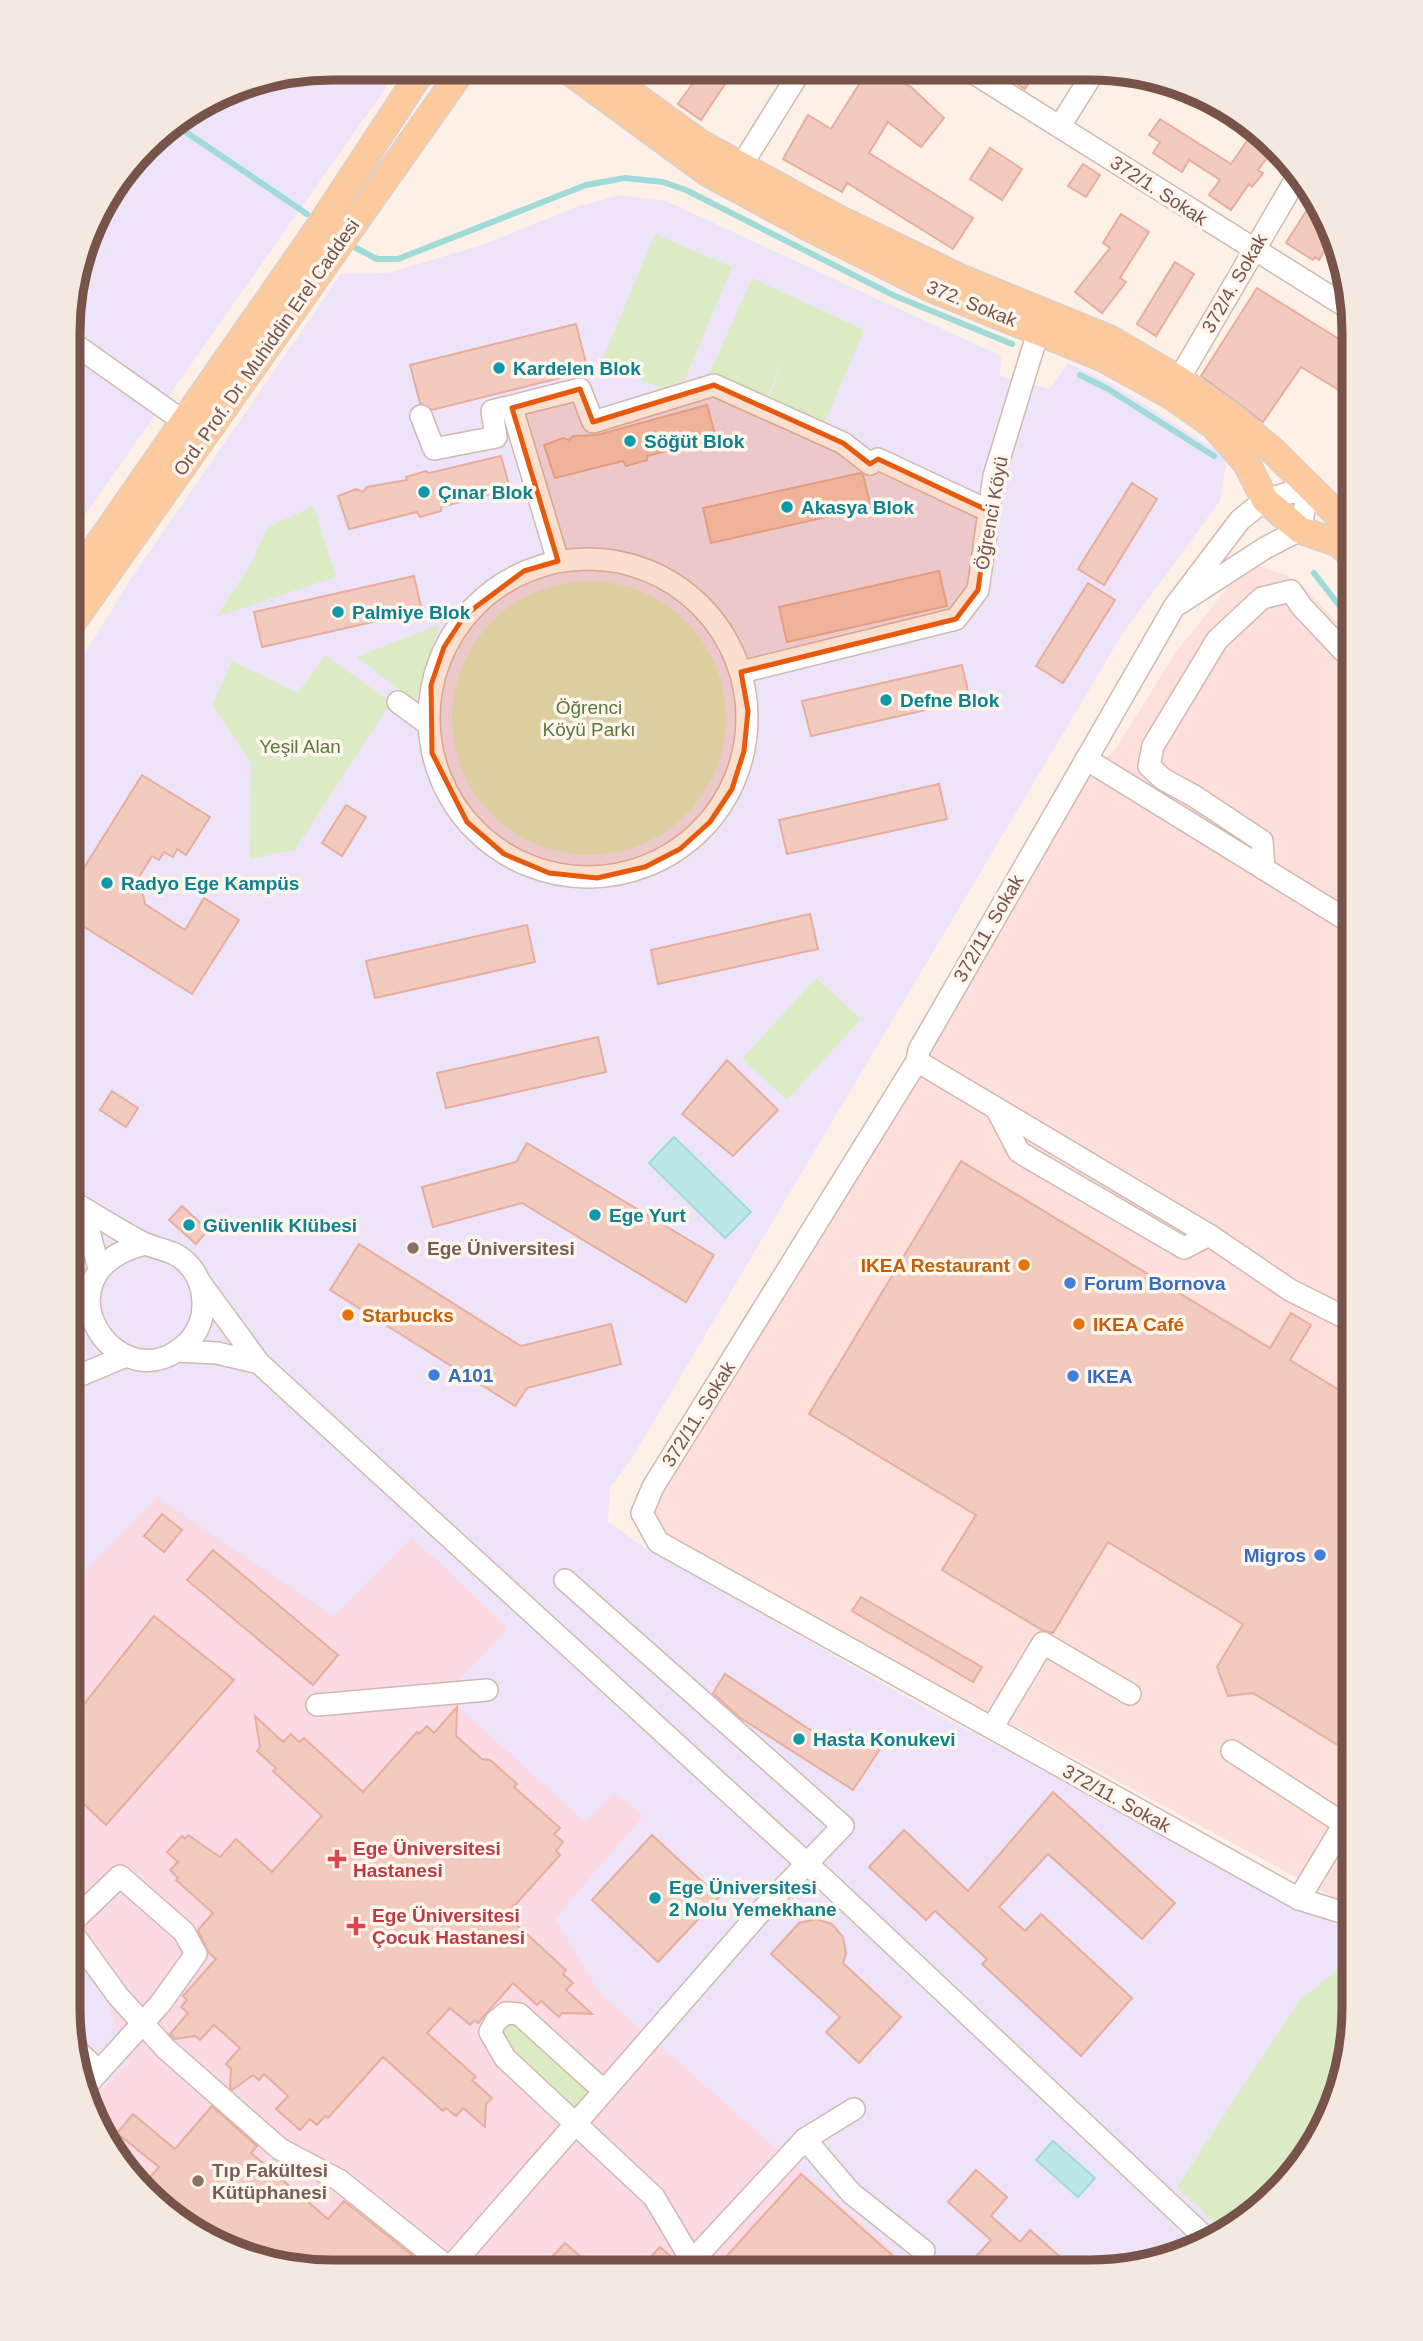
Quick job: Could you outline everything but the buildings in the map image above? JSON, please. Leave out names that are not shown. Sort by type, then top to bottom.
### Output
[{"type":"main road","name":"Ord. Prof. Dr. Muhiddin Erel Caddesi","points":[[80,570],[320,226],[417,80]]},
{"type":"main road","name":"Ord. Prof. Dr. Muhiddin Erel Caddesi","points":[[80,612],[455,80]]},
{"type":"main road","name":"372. Sokak","points":[[581,80],[708,173],[928,287],[1042,320]]},
{"type":"main road","name":"372. Sokak","points":[[613,80],[700,143],[741,166],[835,217],[1042,320],[1103,358],[1174,387],[1231,416],[1342,520]]},
{"type":"main road","name":"372. Sokak","points":[[1174,387],[1214,426],[1247,464],[1265,500],[1300,530],[1342,547]]},
{"type":"street","points":[[741,166],[795,80]]},
{"type":"street","name":"372/1. Sokak","points":[[985,80],[1340,303]]},
{"type":"street","points":[[1060,126],[1089,80]]},
{"type":"street","name":"372/4. Sokak","points":[[1174,387],[1252,249],[1293,183]]},
{"type":"street","name":"Öğrenci Köyü","points":[[741,672],[956,619],[978,590],[994,476],[1042,320]]},
{"type":"street","points":[[80,348],[183,421]]},
{"type":"street","points":[[421,416],[434,449],[496,437],[492,411],[580,389],[593,422],[714,385],[843,443],[870,464],[878,459],[989,511]]},
{"type":"street","points":[[512,408],[558,561]]},
{"type":"street","points":[[1300,530],[1309,488]]},
{"type":"street","name":"372/11. Sokak","points":[[1309,488],[1265,500],[1240,520],[1174,607],[919,1050],[917,1060],[653,1487],[642,1513],[658,1542],[1299,1899],[1342,1912]]},
{"type":"street","name":"372/11. Sokak","points":[[1174,607],[1265,548],[1300,530]]},
{"type":"street","points":[[605,559],[650,571],[690,595],[721,630],[741,672],[748,711],[744,751],[732,789],[710,822],[680,849],[645,867],[597,878],[549,873],[504,854],[467,822],[441,780],[432,753],[428,724],[431,685],[444,648],[466,615],[492,590],[513,578],[558,561],[605,559]]},
{"type":"street","points":[[1264,869],[1262,841],[1195,796],[1163,779],[1149,765],[1153,746],[1217,640],[1262,598],[1291,591],[1302,607],[1342,649]]},
{"type":"street","points":[[398,702],[428,724]]},
{"type":"street","points":[[1086,759],[1342,918]]},
{"type":"street","points":[[917,1060],[997,1110],[1019,1152],[1184,1248],[1209,1235],[1290,1290],[1342,1316]]},
{"type":"street","points":[[80,1206],[145,1244],[173,1252],[188,1264],[259,1363],[808,1863],[1202,2234]]},
{"type":"street","points":[[80,1223],[90,1235],[95,1278],[88,1307],[94,1326],[106,1344],[126,1356],[142,1360],[162,1358],[177,1351],[192,1338],[201,1320],[204,1300],[199,1281]]},
{"type":"street","points":[[80,1306],[95,1278],[113,1255],[145,1244]]},
{"type":"street","points":[[177,1351],[217,1353],[259,1363]]},
{"type":"street","points":[[80,1375],[126,1356]]},
{"type":"street","points":[[456,2260],[763,1909],[843,1826],[565,1580]]},
{"type":"street","points":[[992,1728],[1043,1643],[1130,1694]]},
{"type":"street","points":[[317,1705],[487,1690]]},
{"type":"street","points":[[1232,1751],[1342,1822]]},
{"type":"street","points":[[1299,1899],[1342,1829]]},
{"type":"street","points":[[80,1914],[120,1876],[184,1932],[196,1954],[160,2004],[91,2080]]},
{"type":"street","points":[[80,1942],[141,2023],[280,2149],[339,2180],[437,2260]]},
{"type":"street","points":[[604,2091],[519,2014],[506,2012],[496,2021],[490,2032],[505,2058],[654,2197],[694,2260]]},
{"type":"street","points":[[85,2059],[99,2071]]},
{"type":"street","points":[[703,2260],[804,2139],[854,2109]]},
{"type":"street","points":[[804,2139],[852,2193],[923,2251]]},
{"type":"highlighted area","points":[[714,385],[843,443],[870,464],[878,459],[989,511],[978,590],[956,619],[741,672],[748,711],[744,751],[732,789],[710,822],[680,849],[645,867],[597,878],[549,873],[504,854],[467,822],[432,753],[431,685],[444,647],[465,615],[524,571],[558,561],[512,408],[580,389],[593,422]]},
{"type":"shaded area","points":[[386,80],[387,86],[80,522],[80,333],[85,284],[100,236],[123,193],[143,166],[166,143],[207,114],[236,100],[284,85],[316,81]]},
{"type":"shaded area","name":"Ege Üniversitesi","points":[[621,195],[666,201],[1001,356],[1000,376],[1050,389],[1068,363],[1114,385],[1227,457],[1220,501],[1121,636],[632,1458],[610,1488],[608,1522],[641,1545],[924,1707],[1342,1927],[1342,2025],[1338,2057],[1323,2105],[1309,2134],[1280,2175],[1244,2208],[1202,2234],[1155,2252],[1107,2260],[316,2260],[284,2256],[236,2241],[207,2227],[154,2187],[114,2134],[89,2073],[80,2008],[80,661],[134,574],[341,274],[388,273],[485,244],[576,207]]},
{"type":"shaded area","name":"Forum Bornova","points":[[1251,564],[1286,575],[1304,587],[1342,627],[1342,1900],[667,1539],[653,1522],[654,1505],[1086,776],[1115,750],[1176,652],[1238,575]]},
{"type":"shaded area","name":"Ege Üniversitesi Hastanesi","points":[[157,1497],[334,1616],[412,1537],[508,1628],[446,1695],[585,1822],[615,1793],[643,1816],[555,1919],[601,1994],[903,2260],[316,2260],[284,2256],[236,2241],[207,2227],[166,2198],[143,2175],[123,2148],[96,2094],[129,2063],[80,1929],[80,1577]]},
{"type":"green space","points":[[655,234],[732,267],[678,396],[601,363]]},
{"type":"green space","points":[[752,278],[864,330],[820,434],[764,409],[787,353],[764,403],[708,377]]},
{"type":"green space","points":[[314,506],[336,577],[216,617],[249,567],[268,527]]},
{"type":"green space","name":"Öğrenci Köyü Parkı","points":[[589,581],[629,587],[665,604],[686,621],[703,642],[720,678],[726,718],[720,758],[703,794],[686,815],[665,832],[629,849],[589,855],[549,849],[513,832],[492,815],[475,794],[458,758],[452,718],[458,678],[475,642],[492,621],[513,604],[549,587]]},
{"type":"green space","points":[[440,624],[415,702],[357,657]]},
{"type":"green space","name":"Yeşil Alan","points":[[325,655],[391,702],[295,850],[250,859],[251,763],[212,705],[232,661],[298,693]]},
{"type":"green space","points":[[816,978],[861,1019],[787,1100],[742,1059]]},
{"type":"green space","points":[[1342,1966],[1342,2025],[1338,2057],[1329,2089],[1309,2134],[1280,2175],[1257,2198],[1218,2226],[1177,2187],[1299,2001]]},
{"type":"green space","points":[[506,2013],[604,2091],[576,2124],[505,2058],[496,2021]]},
{"type":"water","points":[[674,1137],[751,1212],[725,1238],[649,1163]]},
{"type":"water","points":[[1053,2141],[1095,2178],[1078,2197],[1036,2160]]},
{"type":"waterway","points":[[183,130],[307,214]]},
{"type":"waterway","points":[[356,248],[377,259],[398,259],[586,185],[625,178],[663,182],[686,190],[895,296],[1012,344]]},
{"type":"waterway","points":[[1080,375],[1108,389],[1214,456]]},
{"type":"waterway","points":[[1314,573],[1342,609]]},
{"type":"place","name":"Kardelen Blok","points":[[499,368]]},
{"type":"place","name":"Söğüt Blok","points":[[630,441]]},
{"type":"place","name":"Çınar Blok","points":[[424,492]]},
{"type":"place","name":"Akasya Blok","points":[[787,507]]},
{"type":"place","name":"Palmiye Blok","points":[[338,612]]},
{"type":"place","name":"Defne Blok","points":[[886,700]]},
{"type":"place","name":"Radyo Ege Kampüs","points":[[107,883]]},
{"type":"place","name":"Ege Yurt","points":[[595,1215]]},
{"type":"place","name":"Güvenlik Klübesi","points":[[189,1225]]},
{"type":"place","name":"Ege Üniversitesi","points":[[413,1248]]},
{"type":"place","name":"IKEA Restaurant","points":[[1024,1265]]},
{"type":"place","name":"Forum Bornova","points":[[1070,1283]]},
{"type":"place","name":"Starbucks","points":[[348,1315]]},
{"type":"place","name":"IKEA Café","points":[[1079,1324]]},
{"type":"place","name":"A101","points":[[434,1375]]},
{"type":"place","name":"IKEA","points":[[1073,1376]]},
{"type":"place","name":"Migros","points":[[1320,1555]]},
{"type":"place","name":"Hasta Konukevi","points":[[799,1739]]},
{"type":"place","name":"Ege Üniversitesi Hastanesi","points":[[337,1859]]},
{"type":"place","name":"Ege Üniversitesi 2 Nolu Yemekhane","points":[[655,1898]]},
{"type":"place","name":"Ege Üniversitesi Çocuk Hastanesi","points":[[356,1926]]},
{"type":"place","name":"Tıp Fakültesi Kütüphanesi","points":[[198,2181]]}]
